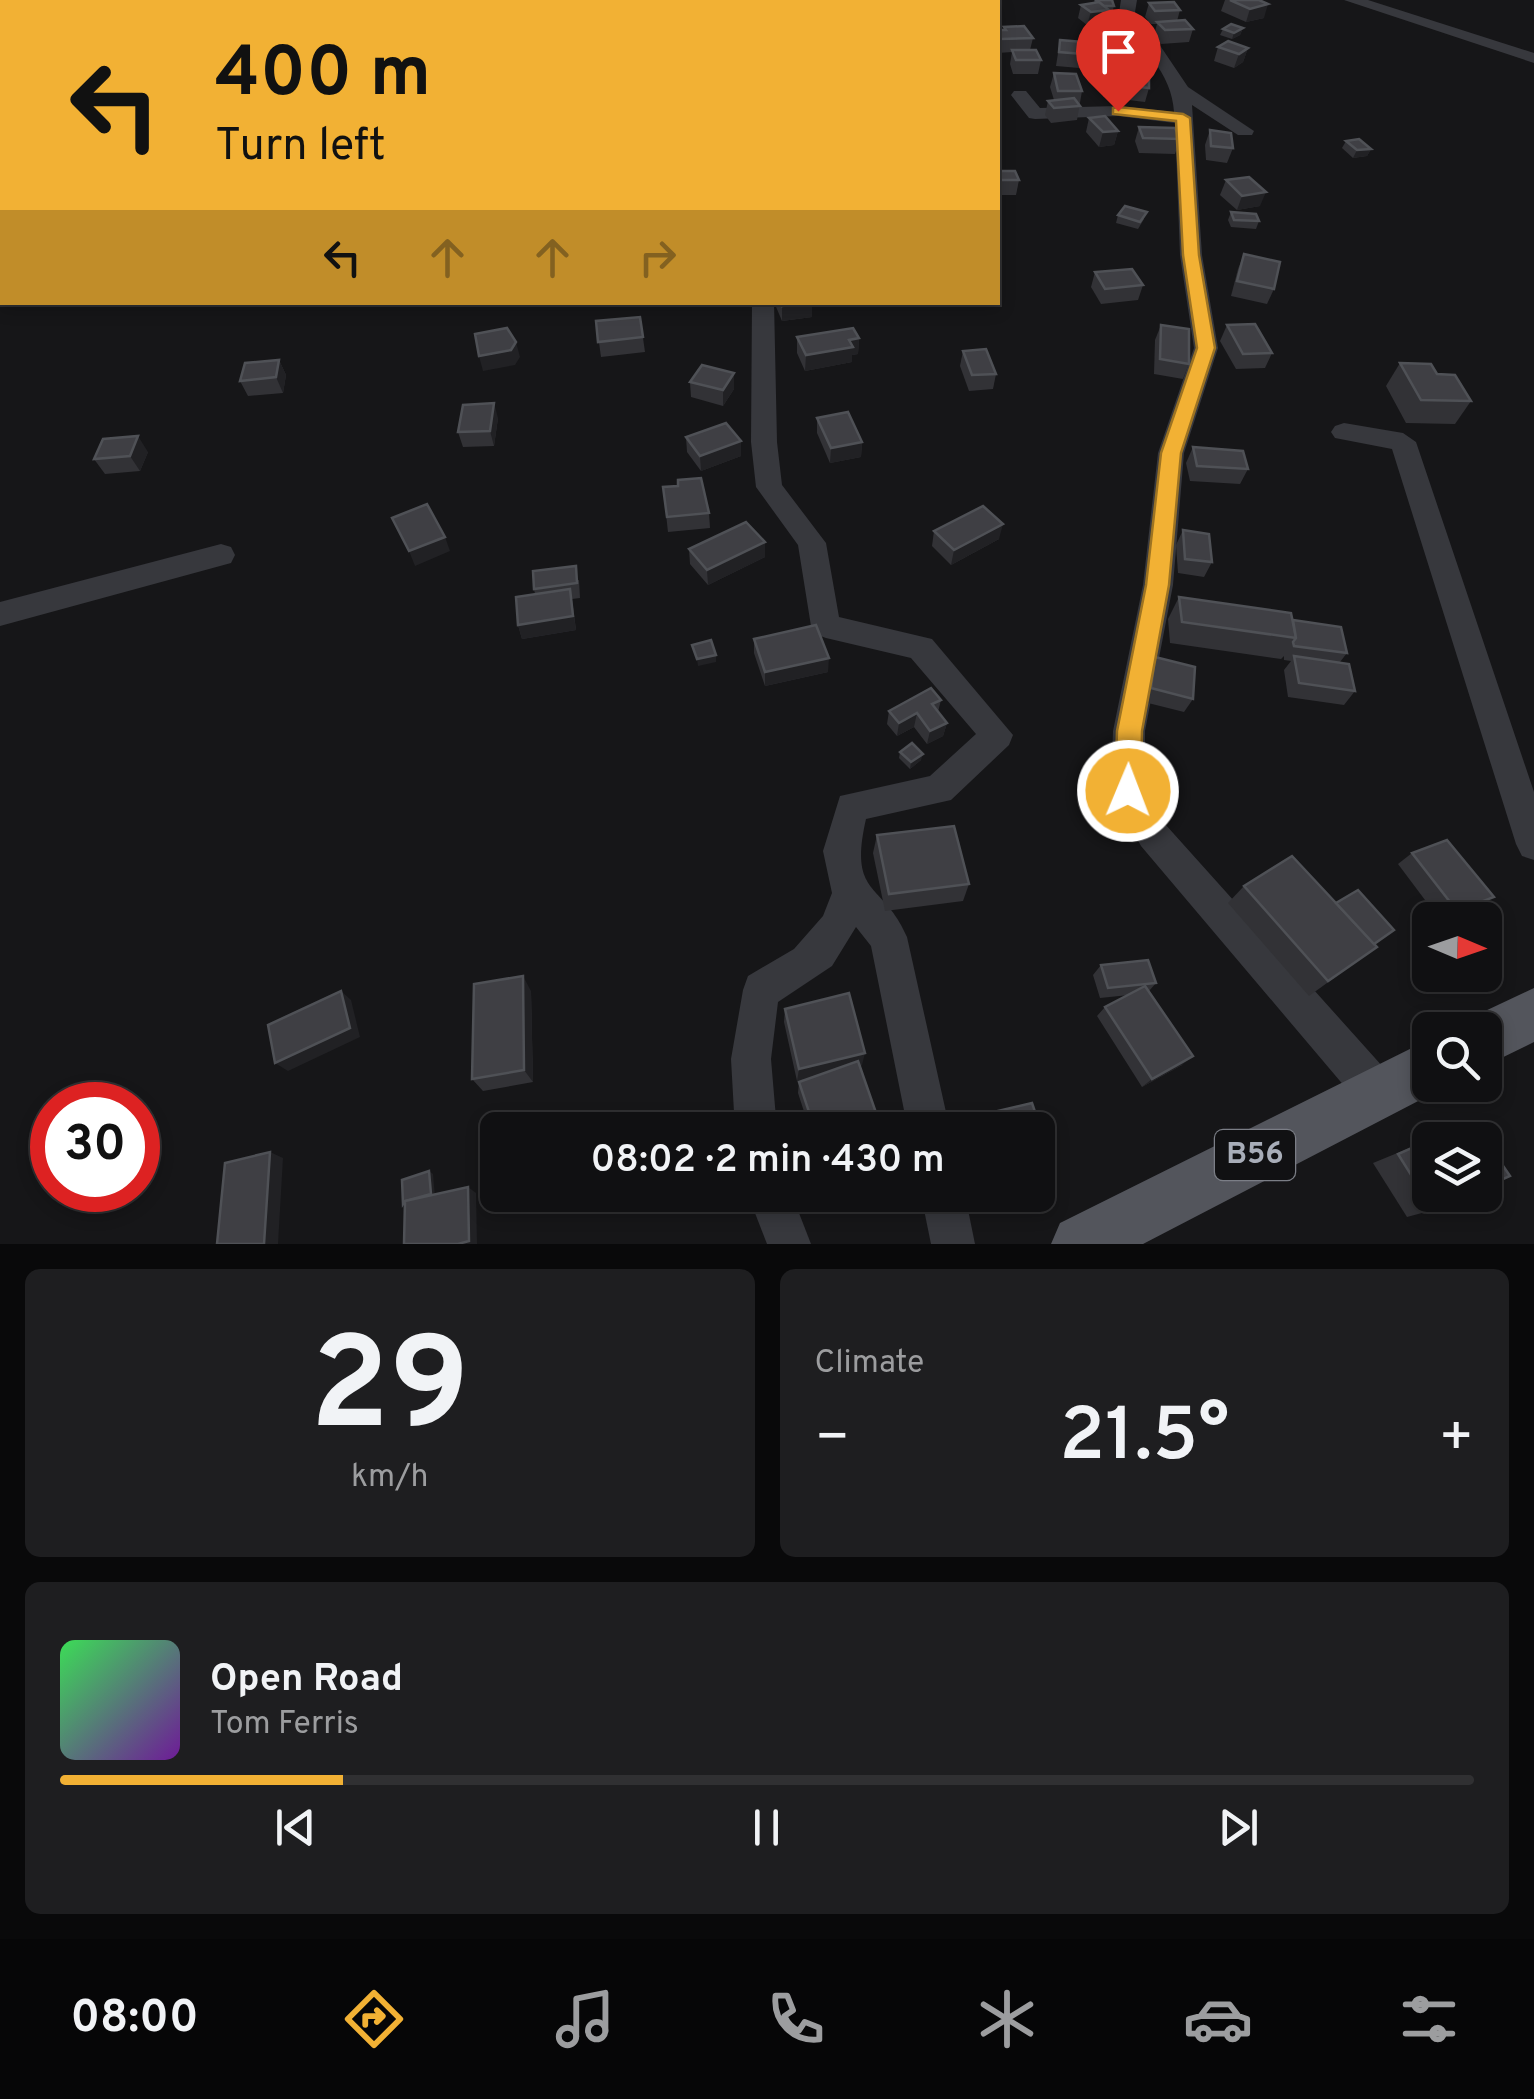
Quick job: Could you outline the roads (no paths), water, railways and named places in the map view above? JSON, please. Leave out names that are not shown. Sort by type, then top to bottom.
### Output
[{"type":"main road","points":[[1502,1030],[1534,1014]]},
{"type":"main road","name":"B56","points":[[1081,1244],[1412,1075]]},
{"type":"street","points":[[1129,0],[1126,18],[1150,44],[1183,104],[1191,255],[1206,348],[1171,453],[1158,585],[1129,731],[1128,791],[1153,835],[1378,1092]]},
{"type":"street","points":[[1352,0],[1534,58]]},
{"type":"street","points":[[1020,95],[1035,114],[1183,104],[1245,131]]},
{"type":"street","points":[[752,1112],[754,1019],[762,990],[822,954],[842,921],[850,894],[841,851],[852,807],[938,788],[997,735],[921,648],[826,626],[812,544],[769,487],[764,442],[763,305]]},
{"type":"street","points":[[1344,432],[1403,442],[1534,844]]},
{"type":"street","points":[[0,614],[221,555]]},
{"type":"street","points":[[850,894],[888,937],[925,1112]]},
{"type":"street","points":[[777,1212],[789,1244]]},
{"type":"street","points":[[947,1212],[954,1244]]}]
